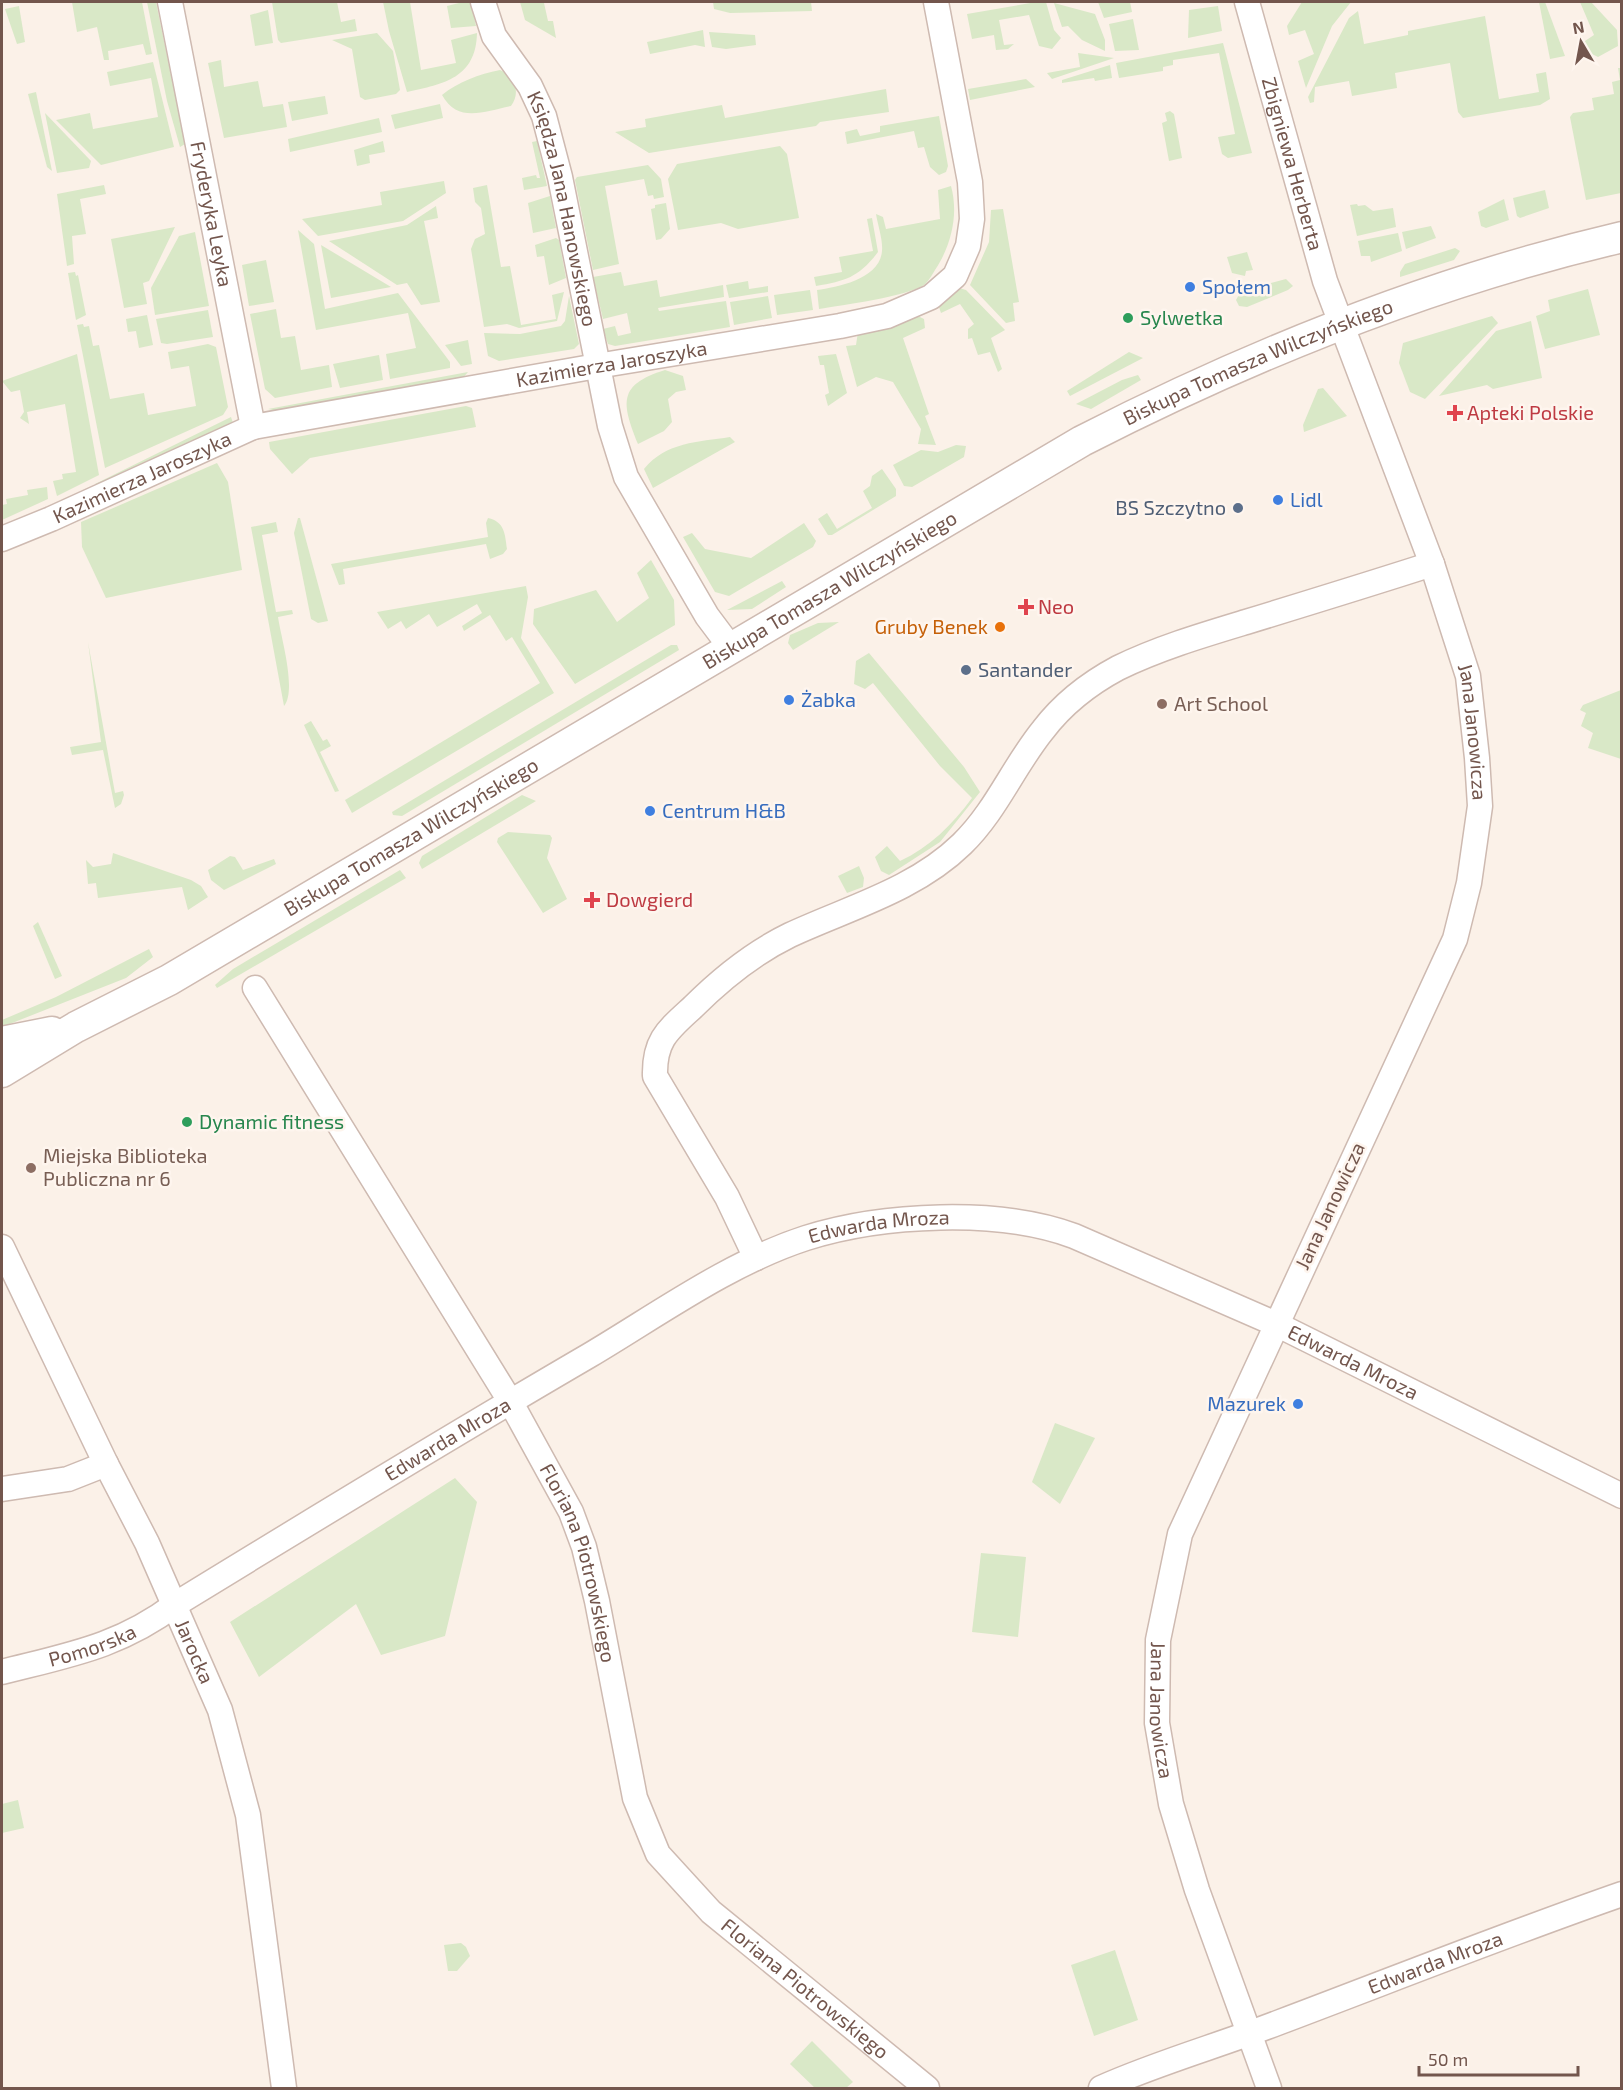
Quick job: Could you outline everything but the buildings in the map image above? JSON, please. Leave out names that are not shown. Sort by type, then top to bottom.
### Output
[{"type":"street","name":"Fryderyka Leyka","points":[[170,2],[253,427]]},
{"type":"street","name":"Księdza Jana Hanowskiego","points":[[483,2],[494,36],[530,86],[544,116],[560,177],[610,426],[626,477],[707,616],[731,648]]},
{"type":"street","name":"Kazimierza Jaroszyka","points":[[2,538],[51,519],[253,427],[840,326],[887,316],[931,297],[955,276],[971,233],[970,182],[936,2]]},
{"type":"street","name":"Zbigniewa Herberta","points":[[1247,2],[1325,281],[1341,325]]},
{"type":"street","name":"Biskupa Tomasza Wilczyńskiego","points":[[2,1072],[76,1027],[169,980],[1082,441],[1234,367],[1398,303],[1551,254],[1622,237]]},
{"type":"street","name":"Jana Janowicza","points":[[1269,2088],[1197,1890],[1171,1804],[1157,1723],[1158,1640],[1180,1534],[1455,939],[1469,883],[1480,806],[1467,676],[1432,564],[1341,325]]},
{"type":"street","points":[[756,1258],[727,1197],[655,1076],[654,1055],[662,1038],[683,1016],[723,978],[765,950],[789,936],[918,877],[959,847],[982,824],[1043,729],[1074,697],[1117,669],[1170,646],[1432,564]]},
{"type":"street","name":"Floriana Piotrowskiego","points":[[255,988],[510,1401],[571,1512],[584,1547],[635,1798],[655,1849],[678,1879],[711,1912],[927,2088]]},
{"type":"street","name":"Biskupa Tomasza Wilczyńskiego","points":[[2,1042],[76,1027]]},
{"type":"street","name":"Edwarda Mroza","points":[[176,1604],[510,1401],[756,1258],[807,1238],[889,1220],[954,1217],[1048,1226],[1276,1323],[1622,1496]]},
{"type":"street","name":"Jarocka","points":[[2,1247],[176,1604],[220,1710],[248,1815],[284,2088]]},
{"type":"street","points":[[2,1489],[68,1479],[106,1464]]},
{"type":"street","name":"Pomorska","points":[[2,1672],[97,1648],[150,1624],[176,1604]]},
{"type":"street","name":"Edwarda Mroza","points":[[1101,2088],[1132,2074],[1248,2033],[1531,1925],[1622,1894]]},
{"type":"green space","points":[[72,2],[142,2],[152,54],[146,55],[143,44],[108,51],[109,60],[104,60],[97,27],[77,32]]},
{"type":"green space","points":[[147,2],[156,2],[185,144],[180,147],[167,101]]},
{"type":"green space","points":[[272,2],[337,2],[341,22],[355,19],[357,31],[281,43],[278,40]]},
{"type":"green space","points":[[383,2],[410,2],[421,70],[456,63],[451,40],[477,33],[471,60],[456,76],[445,82],[407,92]]},
{"type":"green space","points":[[471,2],[476,26],[451,28],[447,6]]},
{"type":"green space","points":[[520,2],[544,3],[548,21],[553,21],[556,38],[525,20]]},
{"type":"green space","points":[[713,2],[811,2],[812,11],[730,13],[714,9]]},
{"type":"green space","points":[[1046,2],[1054,30],[1061,38],[1052,49],[1039,46],[1029,15],[999,20],[1004,45],[1014,44],[1008,49],[996,50],[994,35],[972,39],[967,14]]},
{"type":"green space","points":[[1098,2],[1130,2],[1132,12],[1104,18]]},
{"type":"green space","points":[[1302,2],[1351,2],[1332,26],[1306,88],[1298,61],[1314,54],[1305,30],[1289,35],[1287,26]]},
{"type":"green space","points":[[1539,2],[1545,2],[1565,56],[1550,59]]},
{"type":"green space","points":[[1580,2],[1591,2],[1617,30],[1618,46],[1598,57],[1588,52],[1582,43],[1594,35]]},
{"type":"green space","points":[[1054,3],[1095,14],[1105,40],[1105,51],[1082,40],[1068,26],[1062,27]]},
{"type":"green space","points":[[19,6],[25,42],[17,44],[5,9]]},
{"type":"green space","points":[[1218,6],[1222,31],[1188,38],[1189,10]]},
{"type":"green space","points":[[268,10],[273,43],[255,46],[250,15]]},
{"type":"green space","points":[[1358,11],[1364,44],[1408,35],[1408,31],[1485,16],[1499,99],[1539,92],[1536,74],[1546,72],[1550,99],[1540,105],[1463,118],[1458,112],[1450,63],[1395,73],[1397,88],[1352,96],[1349,81],[1315,87],[1314,102],[1310,103],[1308,97],[1349,18]]},
{"type":"green space","points":[[1133,19],[1139,50],[1115,51],[1109,24]]},
{"type":"green space","points":[[703,30],[705,47],[695,45],[650,54],[647,42]]},
{"type":"green space","points":[[709,32],[755,35],[756,45],[726,49],[712,47]]},
{"type":"green space","points":[[377,33],[393,51],[400,90],[396,94],[365,100],[360,97],[352,49],[332,40]]},
{"type":"green space","points":[[1223,43],[1252,153],[1228,158],[1222,154],[1218,137],[1235,134],[1219,53],[1173,60],[1173,65],[1163,67],[1163,71],[1119,78],[1116,63]]},
{"type":"green space","points":[[1078,53],[1114,58],[1052,79],[1047,73],[1080,67]]},
{"type":"green space","points":[[221,60],[224,87],[258,81],[263,107],[283,104],[287,127],[224,138],[208,63]]},
{"type":"green space","points":[[153,62],[174,147],[101,165],[56,120],[90,113],[93,129],[158,117],[151,78],[110,86],[107,72]]},
{"type":"green space","points":[[1110,65],[1112,78],[1062,83],[1062,80]]},
{"type":"green space","points":[[1618,68],[1621,68],[1621,193],[1586,200],[1570,117],[1573,113],[1594,110],[1592,98],[1614,94],[1612,82],[1620,80]]},
{"type":"green space","points":[[500,70],[509,76],[515,85],[516,96],[511,106],[464,113],[448,104],[442,95],[469,79]]},
{"type":"green space","points":[[1026,79],[1035,87],[970,100],[968,89]]},
{"type":"green space","points":[[886,89],[889,112],[649,153],[615,132],[646,127],[645,119],[722,105],[725,118]]},
{"type":"green space","points":[[36,92],[52,171],[47,167],[28,94]]},
{"type":"green space","points":[[325,96],[328,114],[292,121],[288,102]]},
{"type":"green space","points":[[440,104],[443,118],[395,129],[391,115]]},
{"type":"green space","points":[[1170,111],[1174,114],[1182,158],[1169,161],[1162,123],[1167,121],[1165,113]]},
{"type":"green space","points":[[45,113],[91,161],[89,168],[57,173]]},
{"type":"green space","points":[[939,116],[948,166],[946,172],[939,175],[930,167],[924,147],[918,148],[914,131],[847,144],[845,132],[857,129],[860,136],[880,132],[880,126]]},
{"type":"green space","points":[[379,118],[382,132],[290,152],[288,139]]},
{"type":"green space","points":[[383,141],[385,152],[369,155],[370,163],[357,166],[354,150]]},
{"type":"green space","points":[[537,141],[547,186],[524,190],[522,178],[536,175],[540,178],[532,142]]},
{"type":"green space","points":[[780,146],[787,154],[799,218],[738,229],[721,223],[678,230],[668,179],[677,164]]},
{"type":"green space","points":[[648,165],[661,179],[664,197],[654,199],[653,195],[648,196],[644,179],[605,186],[619,264],[593,270],[575,180],[577,177]]},
{"type":"green space","points":[[444,181],[446,193],[403,221],[318,236],[302,219],[382,205],[380,192]]},
{"type":"green space","points":[[104,185],[106,194],[80,199],[86,234],[72,236],[74,264],[67,266],[57,194]]},
{"type":"green space","points":[[487,185],[501,267],[510,266],[521,325],[556,319],[552,295],[564,292],[557,321],[519,328],[507,324],[484,327],[471,249],[475,239],[485,234],[481,208],[475,202],[473,188]]},
{"type":"green space","points":[[951,186],[954,208],[952,230],[941,261],[925,284],[889,297],[819,309],[817,290],[857,280],[866,275],[879,261],[882,247],[876,214],[883,217],[886,229],[940,219],[938,190]]},
{"type":"green space","points":[[1545,190],[1549,208],[1520,218],[1517,216],[1513,198]]},
{"type":"green space","points":[[550,196],[556,228],[533,233],[528,203]]},
{"type":"green space","points":[[1504,199],[1509,220],[1486,228],[1481,226],[1478,212]]},
{"type":"green space","points":[[666,203],[670,229],[661,239],[656,240],[651,209],[655,208],[655,205]]},
{"type":"green space","points":[[1357,204],[1358,206],[1365,205],[1373,211],[1393,208],[1396,227],[1357,236],[1350,205]]},
{"type":"green space","points":[[436,206],[438,218],[424,221],[440,302],[421,305],[407,283],[397,285],[329,241],[407,225]]},
{"type":"green space","points":[[1003,209],[1019,302],[1013,303],[1015,321],[1006,323],[970,285],[989,242],[991,210]]},
{"type":"green space","points":[[872,218],[878,252],[865,267],[844,280],[816,286],[814,277],[842,272],[839,257],[873,251],[867,219]]},
{"type":"green space","points":[[1431,226],[1436,238],[1406,249],[1402,232]]},
{"type":"green space","points":[[175,227],[149,281],[143,283],[147,304],[124,308],[111,239]]},
{"type":"green space","points":[[298,230],[314,244],[325,309],[398,293],[450,362],[450,368],[390,379],[386,354],[416,348],[408,313],[316,330]]},
{"type":"green space","points":[[195,232],[209,306],[155,315],[151,288],[179,236]]},
{"type":"green space","points":[[1398,233],[1402,251],[1371,262],[1370,256],[1361,256],[1358,241]]},
{"type":"green space","points":[[556,238],[559,240],[566,278],[549,285],[544,256],[537,257],[535,245]]},
{"type":"green space","points":[[321,245],[391,287],[331,298]]},
{"type":"green space","points":[[1455,248],[1460,251],[1454,260],[1400,277],[1405,264]]},
{"type":"green space","points":[[1247,252],[1253,270],[1246,271],[1245,276],[1232,273],[1227,257]]},
{"type":"green space","points":[[266,260],[274,302],[249,306],[242,265]]},
{"type":"green space","points":[[75,272],[76,276],[78,275],[86,315],[76,320],[68,273]]},
{"type":"green space","points":[[621,272],[624,286],[657,280],[660,297],[723,285],[724,297],[658,308],[659,311],[726,301],[730,327],[615,346],[608,344],[603,329],[615,326],[618,336],[631,333],[627,313],[603,319],[593,277]]},
{"type":"green space","points":[[1286,279],[1293,286],[1288,290],[1247,307],[1239,306],[1236,300],[1241,291]]},
{"type":"green space","points":[[748,281],[749,289],[768,286],[768,292],[729,298],[726,285]]},
{"type":"green space","points":[[959,288],[966,290],[1005,330],[991,338],[1002,369],[998,372],[990,352],[978,355],[972,338],[968,339],[968,329],[974,324],[960,304],[941,313],[939,307]]},
{"type":"green space","points":[[1588,289],[1600,335],[1545,349],[1536,316],[1550,311],[1548,300]]},
{"type":"green space","points":[[810,290],[813,310],[777,315],[774,295]]},
{"type":"green space","points":[[569,296],[579,344],[574,349],[499,361],[488,356],[484,333],[520,334],[561,326],[565,321]]},
{"type":"green space","points":[[768,296],[772,318],[734,325],[730,302]]},
{"type":"green space","points":[[276,309],[281,338],[295,336],[301,370],[329,365],[332,387],[275,398],[265,389],[250,314]]},
{"type":"green space","points":[[208,310],[213,337],[161,343],[156,319]]},
{"type":"green space","points":[[147,315],[153,345],[139,348],[136,331],[128,332],[126,319]]},
{"type":"green space","points":[[918,316],[924,319],[925,328],[903,338],[929,414],[925,416],[936,445],[918,444],[921,429],[893,382],[876,377],[857,387],[846,346],[856,345],[858,332],[889,328]]},
{"type":"green space","points":[[1492,316],[1498,323],[1425,399],[1410,392],[1399,363],[1403,343]]},
{"type":"green space","points":[[1531,321],[1542,378],[1493,389],[1487,385],[1439,396],[1496,331]]},
{"type":"green space","points":[[83,324],[84,327],[89,326],[93,346],[99,345],[110,399],[144,393],[148,415],[196,406],[189,366],[171,369],[168,352],[208,344],[216,347],[228,407],[223,415],[105,468],[77,325]]},
{"type":"green space","points":[[468,340],[472,364],[461,366],[445,345]]},
{"type":"green space","points":[[1129,352],[1143,358],[1070,396],[1067,391]]},
{"type":"green space","points":[[77,354],[99,475],[57,496],[53,481],[63,479],[62,474],[76,472],[65,404],[27,412],[29,424],[20,418],[24,412],[20,390],[11,392],[2,381]]},
{"type":"green space","points":[[836,354],[847,393],[828,406],[825,395],[829,393],[824,365],[820,365],[818,356]]},
{"type":"green space","points":[[379,355],[383,380],[340,388],[333,364]]},
{"type":"green space","points":[[665,370],[683,376],[686,390],[676,392],[668,399],[672,422],[664,431],[638,444],[629,417],[628,397],[631,389],[638,382]]},
{"type":"green space","points":[[468,372],[461,380],[283,412],[268,409]]},
{"type":"green space","points":[[1138,375],[1141,380],[1091,409],[1076,404],[1122,380]]},
{"type":"green space","points":[[1323,388],[1347,416],[1304,432],[1303,425],[1318,389]]},
{"type":"green space","points":[[466,406],[472,408],[476,427],[310,458],[292,474],[270,449],[269,442]]},
{"type":"green space","points":[[231,417],[233,423],[97,488],[95,484]]},
{"type":"green space","points":[[730,437],[735,442],[653,488],[644,469],[662,453],[695,442]]},
{"type":"green space","points":[[956,445],[966,446],[964,457],[912,487],[904,486],[893,465],[921,450],[938,452]]},
{"type":"green space","points":[[217,463],[228,482],[242,570],[106,598],[82,547],[81,522]]},
{"type":"green space","points":[[882,469],[896,489],[896,496],[832,535],[828,535],[818,519],[827,513],[837,529],[872,508],[863,491],[870,486],[872,476]]},
{"type":"green space","points":[[47,487],[48,499],[2,520],[2,505],[7,504],[6,499],[28,495],[27,490]]},
{"type":"green space","points":[[298,518],[300,518],[328,621],[318,623],[311,619],[294,533]]},
{"type":"green space","points":[[488,518],[498,522],[501,526],[505,534],[507,549],[503,554],[490,559],[486,544],[343,569],[345,584],[339,585],[331,564],[488,537],[486,523]]},
{"type":"green space","points":[[276,522],[278,532],[262,535],[276,612],[292,610],[293,614],[278,617],[289,676],[288,698],[284,706],[251,527]]},
{"type":"green space","points":[[804,523],[816,541],[813,547],[729,596],[715,592],[683,537],[692,533],[705,549],[751,558]]},
{"type":"green space","points":[[651,560],[674,600],[675,625],[575,684],[533,624],[534,609],[596,590],[617,622],[649,598],[637,573]]},
{"type":"green space","points":[[782,581],[786,587],[752,609],[727,610]]},
{"type":"green space","points":[[526,586],[528,597],[521,638],[554,693],[352,813],[345,800],[540,683],[512,637],[506,641],[490,615],[464,631],[462,626],[482,613],[477,604],[437,627],[429,614],[406,629],[401,621],[388,629],[377,612]]},
{"type":"green space","points":[[839,622],[793,650],[788,643],[790,635],[818,623]]},
{"type":"green space","points":[[88,642],[115,793],[123,791],[124,795],[121,804],[115,808],[103,750],[72,755],[70,747],[101,742]]},
{"type":"green space","points":[[671,645],[677,645],[679,650],[402,816],[393,815],[392,812]]},
{"type":"green space","points":[[869,653],[964,767],[980,792],[940,842],[889,875],[881,871],[875,857],[887,846],[900,861],[921,849],[957,817],[972,798],[940,766],[873,683],[865,689],[854,684],[856,661]]},
{"type":"green space","points":[[1621,690],[1621,759],[1588,748],[1593,733],[1581,726],[1586,713],[1580,710],[1583,705]]},
{"type":"green space","points":[[311,721],[323,741],[327,739],[331,746],[320,752],[339,791],[335,792],[304,725]]},
{"type":"green space","points":[[522,795],[536,801],[422,869],[419,863],[422,856]]},
{"type":"green space","points":[[508,832],[550,835],[552,838],[547,858],[567,899],[543,913],[497,842],[498,838]]},
{"type":"green space","points":[[113,853],[191,880],[201,886],[208,897],[188,910],[182,887],[98,898],[96,883],[88,884],[86,860],[93,867],[111,864]]},
{"type":"green space","points":[[230,856],[235,857],[243,870],[274,859],[276,864],[224,890],[211,880],[208,870]]},
{"type":"green space","points":[[859,866],[864,878],[863,887],[847,893],[838,876]]},
{"type":"green space","points":[[400,870],[406,878],[217,988],[215,985],[233,969]]},
{"type":"green space","points":[[38,922],[62,976],[55,979],[33,926]]},
{"type":"green space","points":[[149,949],[153,957],[126,978],[2,1027],[2,1020],[56,997]]},
{"type":"green space","points":[[1055,1423],[1095,1438],[1060,1504],[1032,1482]]},
{"type":"green space","points":[[455,1478],[477,1502],[445,1636],[381,1655],[356,1604],[259,1677],[230,1622]]},
{"type":"green space","points":[[981,1553],[1026,1557],[1018,1637],[972,1632]]},
{"type":"green space","points":[[18,1800],[24,1828],[2,1833],[2,1804]]},
{"type":"green space","points":[[461,1943],[466,1947],[470,1956],[457,1971],[448,1971],[444,1945]]},
{"type":"green space","points":[[1115,1950],[1138,2020],[1094,2036],[1071,1965]]},
{"type":"green space","points":[[812,2041],[853,2082],[846,2088],[815,2088],[790,2064]]},
{"type":"place","name":"Społem","points":[[1190,287]]},
{"type":"place","name":"Sylwetka","points":[[1128,318]]},
{"type":"place","name":"Apteki Polskie","points":[[1455,413]]},
{"type":"place","name":"Lidl","points":[[1278,500]]},
{"type":"place","name":"BS Szczytno","points":[[1238,508]]},
{"type":"place","name":"Neo","points":[[1026,607]]},
{"type":"place","name":"Gruby Benek","points":[[1000,627]]},
{"type":"place","name":"Santander","points":[[966,670]]},
{"type":"place","name":"Żabka","points":[[789,700]]},
{"type":"place","name":"Art School","points":[[1162,704]]},
{"type":"place","name":"Centrum H&B","points":[[650,811]]},
{"type":"place","name":"Dowgierd","points":[[592,900]]},
{"type":"place","name":"Dynamic fitness","points":[[187,1122]]},
{"type":"place","name":"Miejska Biblioteka Publiczna nr 6","points":[[31,1168]]},
{"type":"place","name":"Mazurek","points":[[1298,1404]]}]
